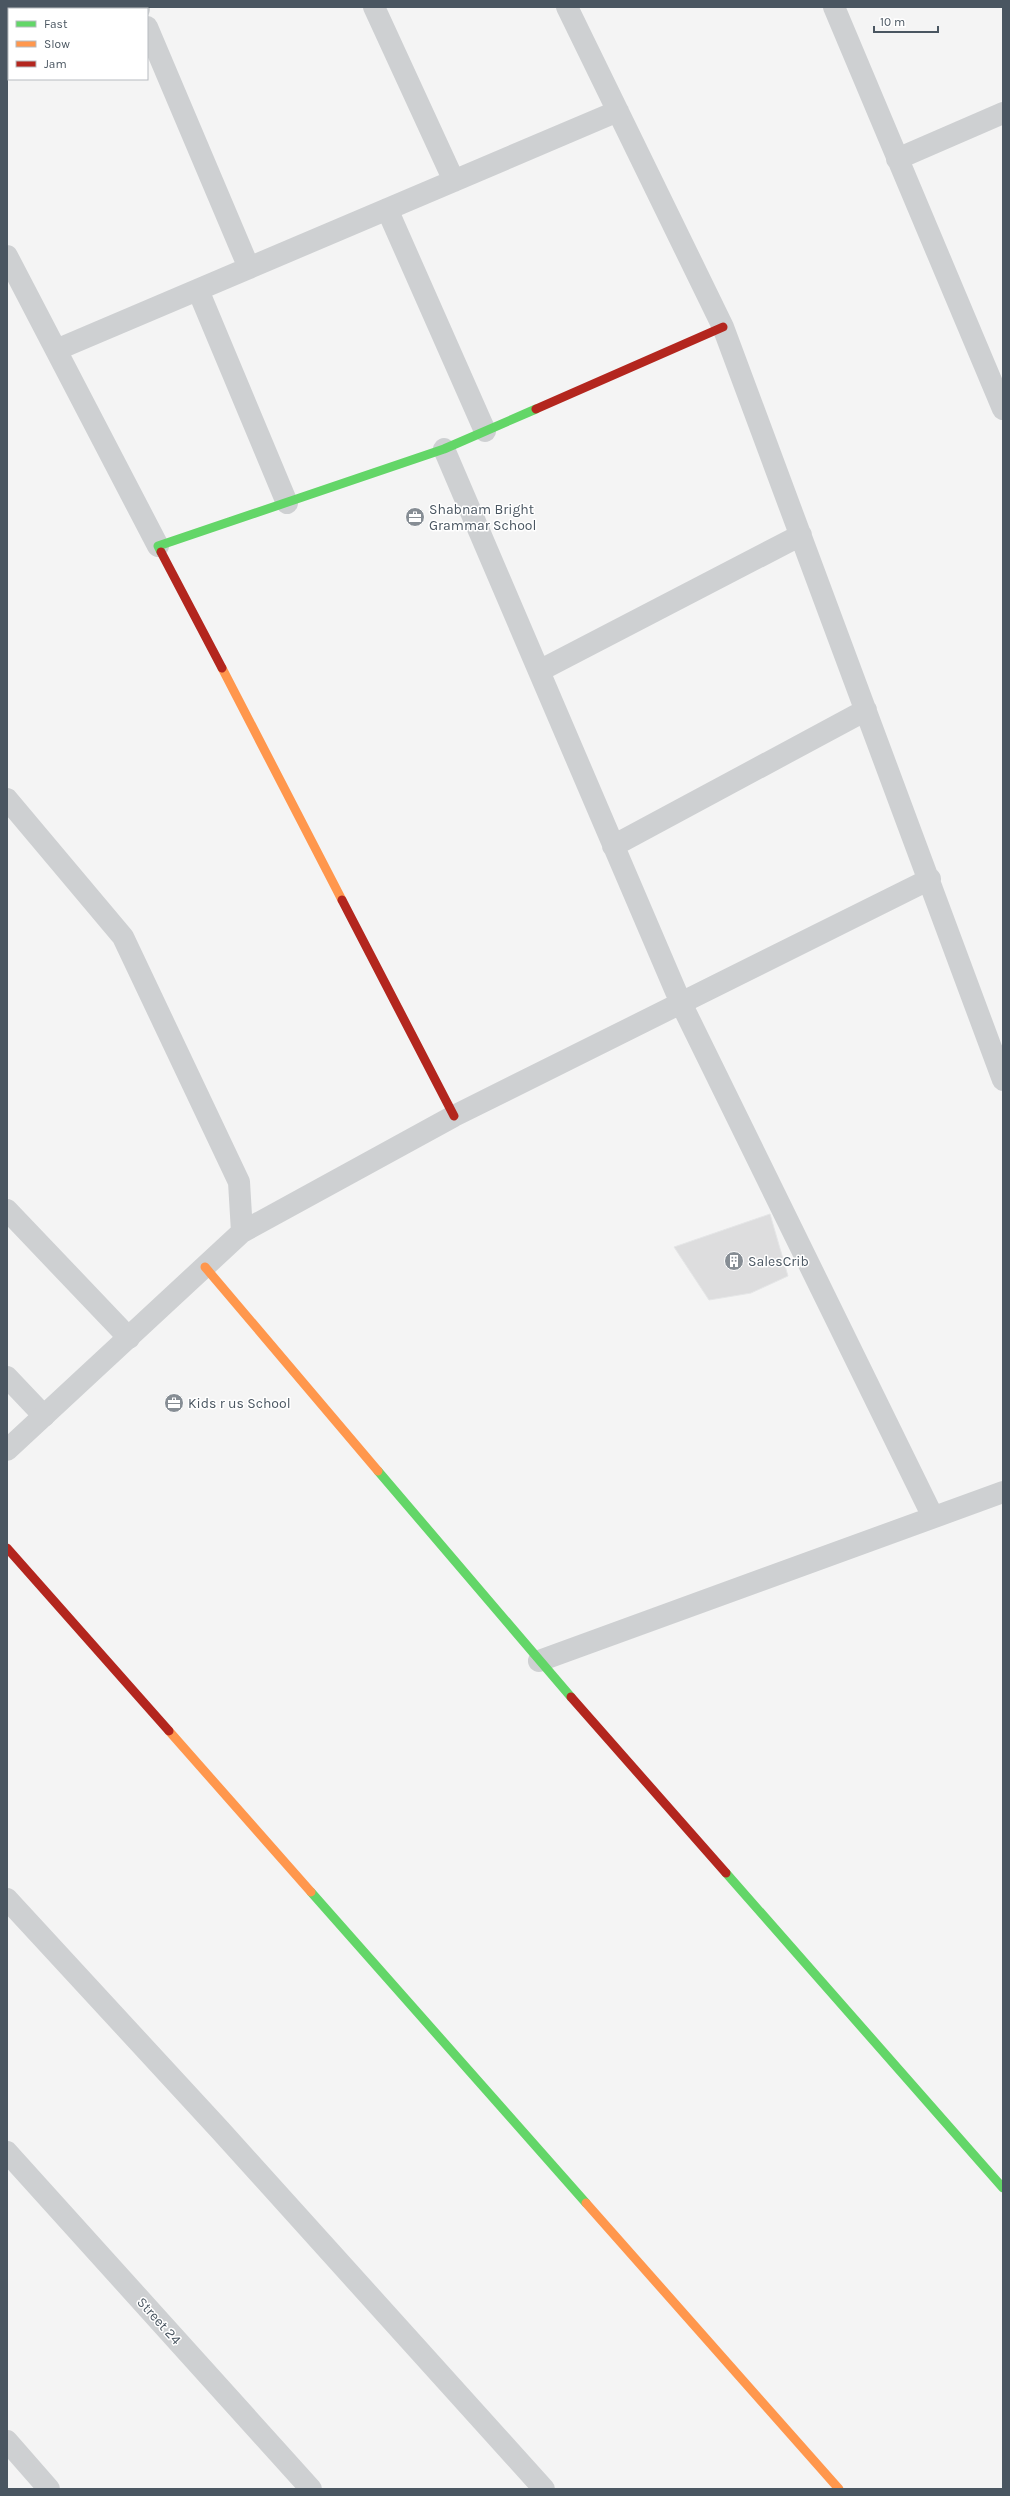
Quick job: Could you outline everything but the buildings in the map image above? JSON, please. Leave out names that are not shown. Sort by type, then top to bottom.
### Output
[{"type":"street","points":[[374,7],[454,181]]},
{"type":"street","points":[[567,7],[723,327],[930,879],[1003,1080]]},
{"type":"street","points":[[834,7],[1003,409]]},
{"type":"street","points":[[148,29],[249,268]]},
{"type":"street","points":[[56,350],[618,111]]},
{"type":"street","points":[[897,159],[1003,113]]},
{"type":"street","points":[[387,209],[485,431]]},
{"type":"street","points":[[7,256],[454,1116]]},
{"type":"street","points":[[198,290],[287,503]]},
{"type":"street","points":[[158,546],[444,449],[723,327]]},
{"type":"street","points":[[444,449],[680,1001],[933,1517]]},
{"type":"street","points":[[539,671],[801,535]]},
{"type":"street","points":[[613,846],[866,710]]},
{"type":"street","points":[[9,805],[123,937],[239,1182],[242,1232]]},
{"type":"street","points":[[7,1450],[242,1232],[454,1116],[680,1001],[930,879]]},
{"type":"street","points":[[7,1210],[129,1338]]},
{"type":"street","points":[[205,1267],[539,1660],[1003,2188]]},
{"type":"street","points":[[7,1377],[44,1416]]},
{"type":"street","points":[[539,1660],[1003,1492]]},
{"type":"street","points":[[7,1548],[839,2489]]},
{"type":"street","points":[[7,1899],[220,2130],[544,2489]]},
{"type":"street","name":"Street 24","points":[[7,2152],[311,2489]]},
{"type":"street","points":[[7,2441],[49,2489]]},
{"type":"traffic: fast","points":[[161,552],[158,546],[444,449],[536,409]]},
{"type":"traffic: fast","points":[[378,1471],[571,1697]]},
{"type":"traffic: fast","points":[[726,1873],[1003,2188]]},
{"type":"traffic: fast","points":[[311,1892],[586,2203]]},
{"type":"traffic: slow","points":[[222,668],[342,900]]},
{"type":"traffic: slow","points":[[205,1267],[378,1471]]},
{"type":"traffic: slow","points":[[169,1731],[311,1892]]},
{"type":"traffic: slow","points":[[586,2203],[839,2489]]},
{"type":"traffic: jam","points":[[536,409],[723,327]]},
{"type":"traffic: jam","points":[[161,552],[222,668]]},
{"type":"traffic: jam","points":[[342,900],[454,1116]]},
{"type":"traffic: jam","points":[[7,1548],[169,1731]]},
{"type":"traffic: jam","points":[[571,1697],[726,1873]]},
{"type":"place","name":"Shabnam Bright Grammar School","points":[[415,517]]},
{"type":"place","name":"SalesCrib","points":[[734,1261]]},
{"type":"place","name":"Kids r us School","points":[[174,1403]]}]
